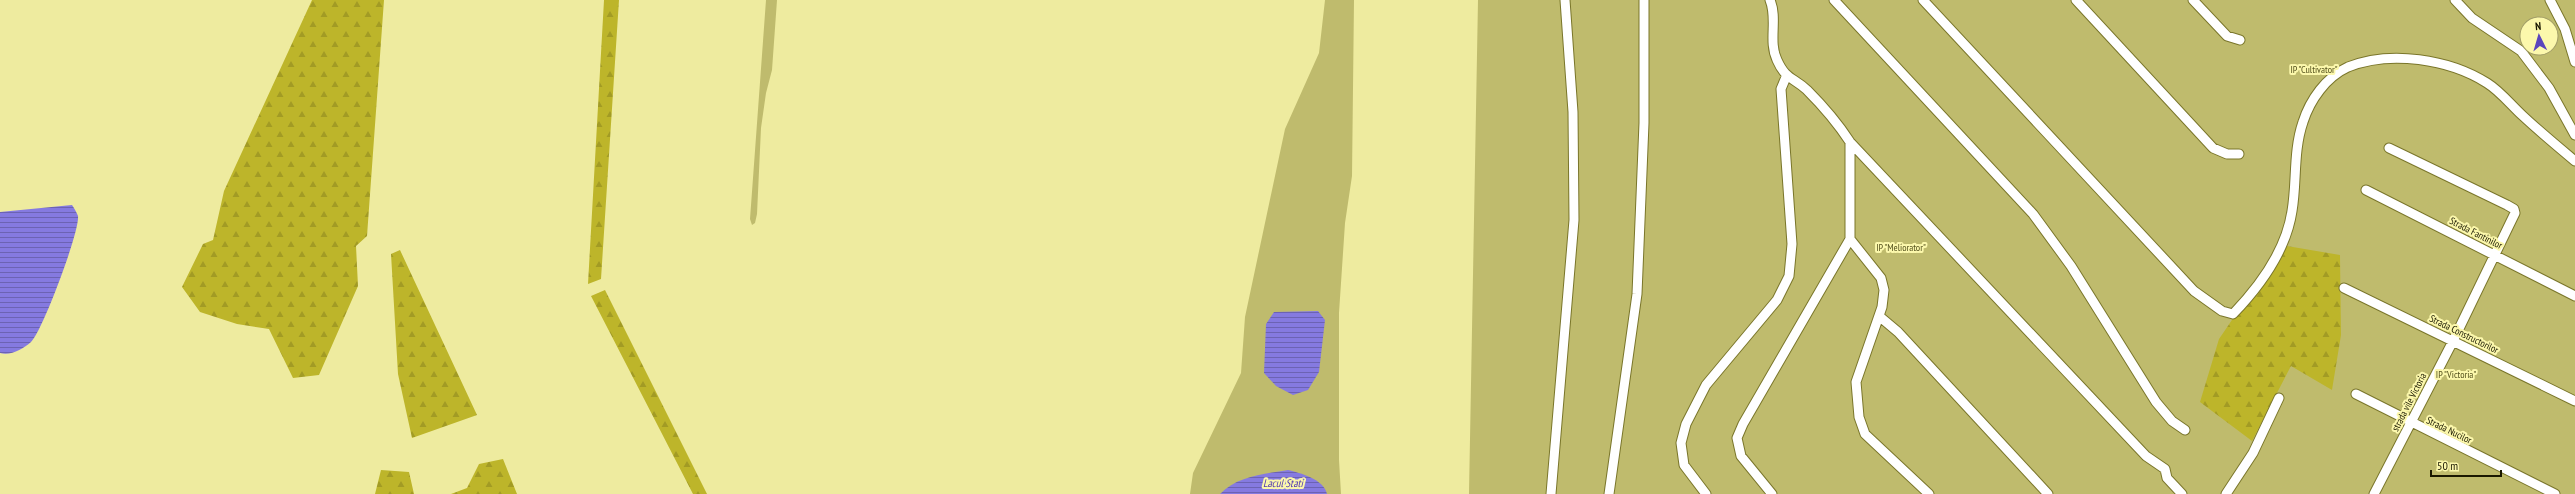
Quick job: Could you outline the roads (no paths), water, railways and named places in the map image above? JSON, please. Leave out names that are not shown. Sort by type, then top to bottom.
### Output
[{"type":"street","points":[[1551,494],[1574,220],[1574,112],[1565,0]]},
{"type":"street","points":[[1609,494],[1637,294],[1644,123],[1644,0]]},
{"type":"street","points":[[1770,0],[1773,8],[1773,40],[1776,59],[1786,77],[1804,88],[1827,110],[1850,142],[2141,451],[2165,469],[2167,478],[2182,494]]},
{"type":"street","points":[[1834,0],[2033,214],[2072,266],[2156,402],[2172,421],[2185,430]]},
{"type":"street","points":[[1923,0],[2194,291],[2222,311],[2233,314],[2275,261],[2286,234],[2292,212],[2298,140],[2314,97],[2328,82],[2347,68],[2393,58],[2435,62],[2464,70],[2489,84],[2575,161]]},
{"type":"street","points":[[2076,0],[2213,148],[2226,154],[2239,154]]},
{"type":"street","points":[[2193,0],[2227,36],[2240,40]]},
{"type":"street","points":[[2455,0],[2472,18],[2521,51],[2549,88],[2575,135]]},
{"type":"street","points":[[2550,0],[2565,29],[2575,62]]},
{"type":"street","points":[[1706,494],[1684,465],[1681,443],[1686,424],[1706,385],[1777,300],[1789,276],[1792,244],[1781,89],[1786,77]]},
{"type":"street","points":[[1772,494],[1741,456],[1737,438],[1743,424],[1850,239],[1850,142]]},
{"type":"street","name":"strada vile Victoria","points":[[2374,494],[2453,341],[2515,213],[2514,209],[2389,148]]},
{"type":"street","name":"Strada Fantinilor","points":[[2366,190],[2575,296]]},
{"type":"street","points":[[1850,239],[1881,278],[1884,290],[1879,316],[1856,382],[1859,417],[1865,434],[1929,494]]},
{"type":"street","name":"Strada Constructorilor","points":[[2344,288],[2575,401]]},
{"type":"street","points":[[1879,316],[1898,332],[2048,494]]},
{"type":"street","name":"Strada Nucilor","points":[[2356,394],[2411,423],[2555,494]]},
{"type":"street","points":[[2226,494],[2253,453],[2280,398]]},
{"type":"water","points":[[72,205],[78,216],[73,241],[43,320],[36,334],[28,345],[13,353],[0,353],[0,212]]},
{"type":"water","points":[[1318,311],[1325,320],[1319,372],[1308,390],[1293,395],[1276,386],[1264,373],[1266,324],[1274,312]]},
{"type":"water","name":"Lacul Stati","points":[[1288,470],[1305,475],[1317,481],[1325,489],[1327,494],[1220,494],[1234,483],[1251,477]]},
{"type":"park label","name":"IP \"Cultivator\"","points":[[2314,69]]},
{"type":"park label","name":"IP \"Meliorator\"","points":[[1901,247]]},
{"type":"park label","name":"IP \"Victoria\"","points":[[2456,374]]}]
